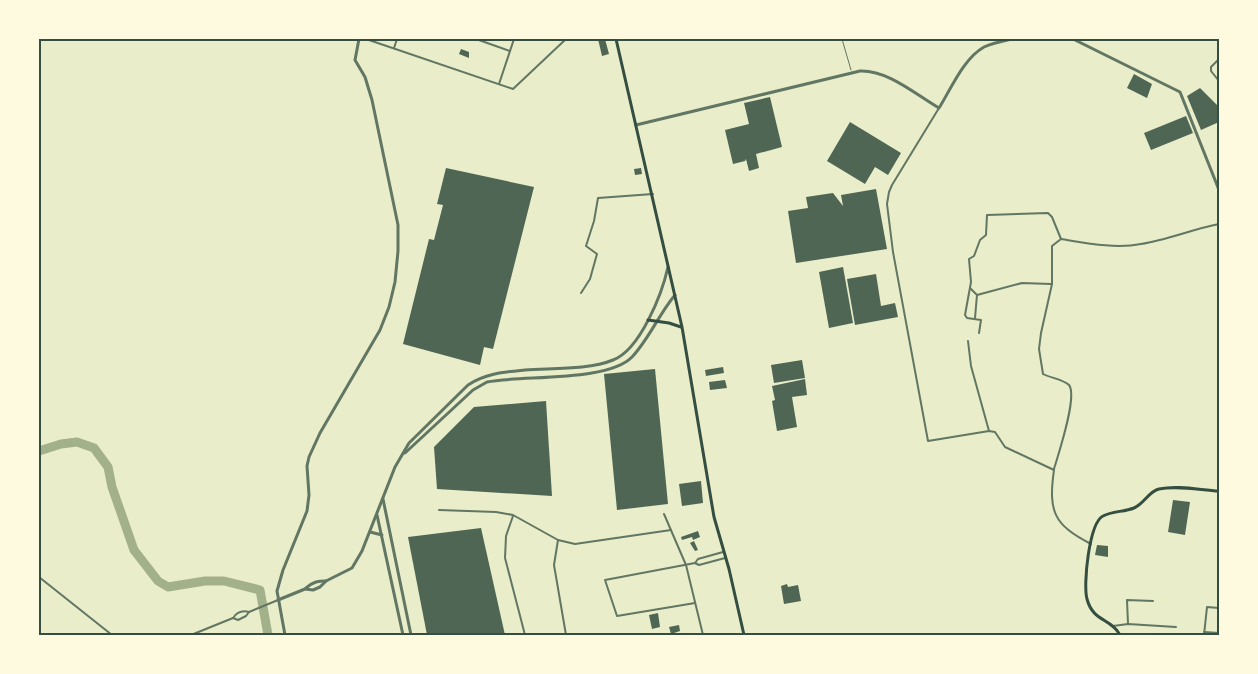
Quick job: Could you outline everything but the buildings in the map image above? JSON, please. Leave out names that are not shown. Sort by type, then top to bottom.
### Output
[{"type":"main road","points":[[616,39],[682,327],[714,517],[744,635]]},
{"type":"main road","points":[[648,320],[682,327]]},
{"type":"main road","points":[[1120,635],[1113,626],[1098,618],[1087,599],[1084,583],[1097,522],[1100,518],[1134,508],[1155,491],[1180,489],[1219,491]]},
{"type":"street","points":[[285,635],[277,591],[307,511],[309,457],[320,433],[380,330],[389,308],[395,282],[398,225],[368,86],[355,60],[359,39]]},
{"type":"street","points":[[366,39],[513,88],[566,39]]},
{"type":"street","points":[[394,48],[397,39]]},
{"type":"street","points":[[476,39],[510,51]]},
{"type":"street","points":[[499,84],[514,39]]},
{"type":"street","points":[[1012,39],[990,45],[976,52],[939,108],[889,192],[887,204],[893,252],[928,441],[989,431],[996,433],[1005,447],[1054,470]]},
{"type":"street","points":[[1073,39],[1180,92],[1219,190]]},
{"type":"street","points":[[1219,59],[1211,67],[1211,71],[1219,81]]},
{"type":"street","points":[[636,124],[851,72],[871,70],[939,108]]},
{"type":"street","points":[[581,293],[590,279],[597,254],[586,246],[598,198],[653,194]]},
{"type":"street","points":[[979,333],[982,322],[967,318],[965,315],[970,288],[969,259],[975,256],[980,240],[986,235],[987,215],[1048,213],[1061,239]]},
{"type":"street","points":[[1091,544],[1062,526],[1055,515],[1052,485],[1071,393],[1069,385],[1043,374],[1039,349],[1052,284],[1052,246],[1061,239],[1119,246],[1140,244],[1219,224]]},
{"type":"street","points":[[305,590],[314,590],[352,568],[362,551],[383,497],[409,443],[475,380],[494,373],[590,365],[614,360],[626,352],[648,320],[669,265]]},
{"type":"street","points":[[977,295],[1022,284],[1052,284]]},
{"type":"street","points":[[970,288],[977,295],[975,319]]},
{"type":"street","points":[[403,454],[480,385],[495,380],[602,371],[618,367],[631,357],[675,295]]},
{"type":"street","points":[[968,341],[971,366],[989,431]]},
{"type":"street","points":[[383,497],[411,635]]},
{"type":"street","points":[[439,510],[496,512],[513,515],[558,540],[575,544],[670,530]]},
{"type":"street","points":[[377,514],[403,635]]},
{"type":"street","points":[[664,514],[686,565],[703,635]]},
{"type":"street","points":[[513,515],[506,536],[505,558],[525,635]]},
{"type":"street","points":[[370,532],[382,535]]},
{"type":"street","points":[[558,540],[554,565],[566,635]]},
{"type":"street","points":[[384,544],[392,542]]},
{"type":"street","points":[[695,563],[698,559],[723,552]]},
{"type":"street","points":[[709,556],[711,562]]},
{"type":"street","points":[[695,603],[617,616],[605,580],[695,563],[699,565],[725,558]]},
{"type":"street","points":[[39,577],[112,635]]},
{"type":"street","points":[[233,618],[238,620],[249,612],[305,590],[315,582],[326,581]]},
{"type":"street","points":[[1128,624],[1126,600],[1153,601]]},
{"type":"street","points":[[1219,608],[1207,608],[1204,633],[1219,633]]},
{"type":"street","points":[[191,635],[233,618],[236,613],[244,610],[249,612]]},
{"type":"street","points":[[1113,626],[1128,624],[1176,627]]},
{"type":"street","points":[[402,627],[409,626]]},
{"type":"lane","points":[[842,39],[851,72]]},
{"type":"waterway","points":[[39,451],[77,442],[94,448],[108,467],[112,487],[134,550],[158,581],[168,587],[205,581],[224,581],[260,590],[268,635]]}]
